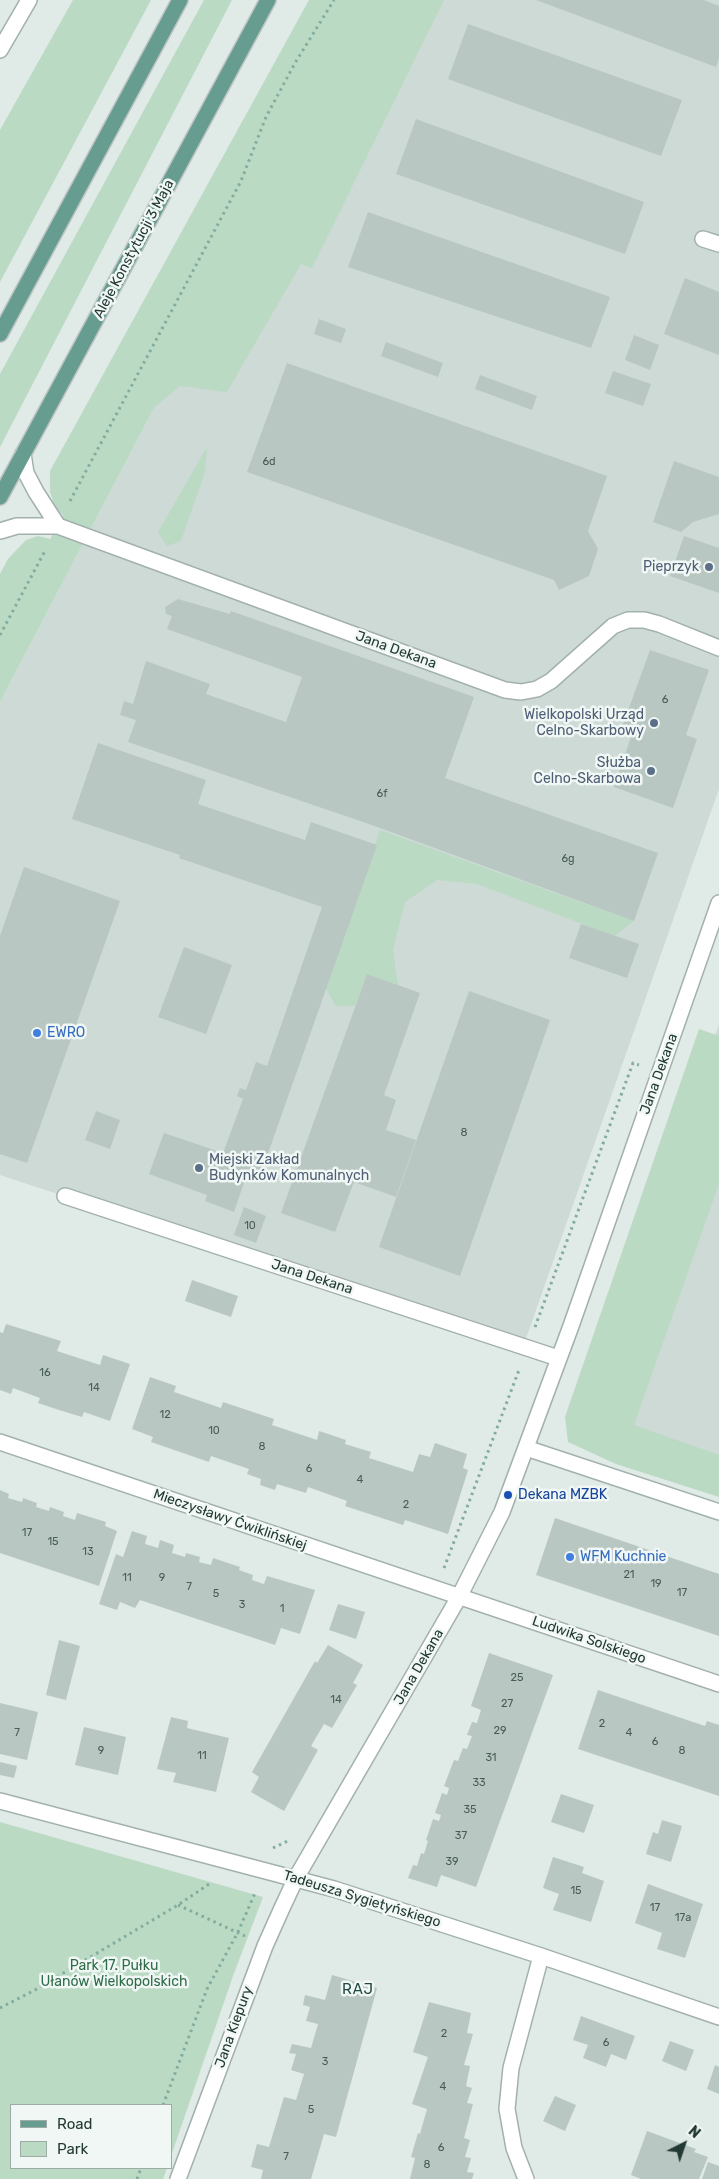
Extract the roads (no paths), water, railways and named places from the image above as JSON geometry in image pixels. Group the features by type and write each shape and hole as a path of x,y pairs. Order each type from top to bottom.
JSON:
{"main road":[{"path":"0,334 180,0"},
{"name":"Aleje Konstytucji 3 Maja","path":"0,497 268,0"}],"street":[{"path":"0,50 29,0"},
{"path":"703,239 719,244"},
{"path":"24,454 26,473 58,526"},
{"name":"Jana Dekana","path":"0,531 17,526 58,526 505,690 521,692 537,689 551,681 613,626 628,620 644,620 659,624 719,648"},
{"name":"Jana Dekana","path":"296,1878 459,1597 502,1512 719,904"},
{"name":"Jana Dekana","path":"65,1196 558,1358"},
{"name":"Mieczysławy Ćwiklińskiej","path":"0,1442 459,1597"},
{"path":"526,1448 719,1512"},
{"name":"Ludwika Solskiego","path":"459,1597 719,1684"},
{"name":"Tadeusza Sygietyńskiego","path":"0,1801 296,1878 541,1956 719,2017"},
{"name":"Jana Kiepury","path":"178,2179 264,1946 296,1878"},
{"path":"526,2179 514,2148 507,2108 511,2068 541,1956"}],"place":[{"name":"Pieprzyk","path":"709,567"},
{"name":"Wielkopolski Urząd Celno-Skarbowy","path":"654,723"},
{"name":"Służba Celno-Skarbowa","path":"651,771"},
{"name":"EWRO","path":"37,1033"},
{"name":"Miejski Zakład Budynków Komunalnych","path":"199,1168"},
{"name":"Dekana MZBK","path":"508,1495"},
{"name":"WFM Kuchnie","path":"570,1557"}],"district":[{"name":"RAJ","path":"358,1990"}],"park label":[{"name":"Park 17. Pułku Ułanów Wielkopolskich","path":"114,1974"}]}
